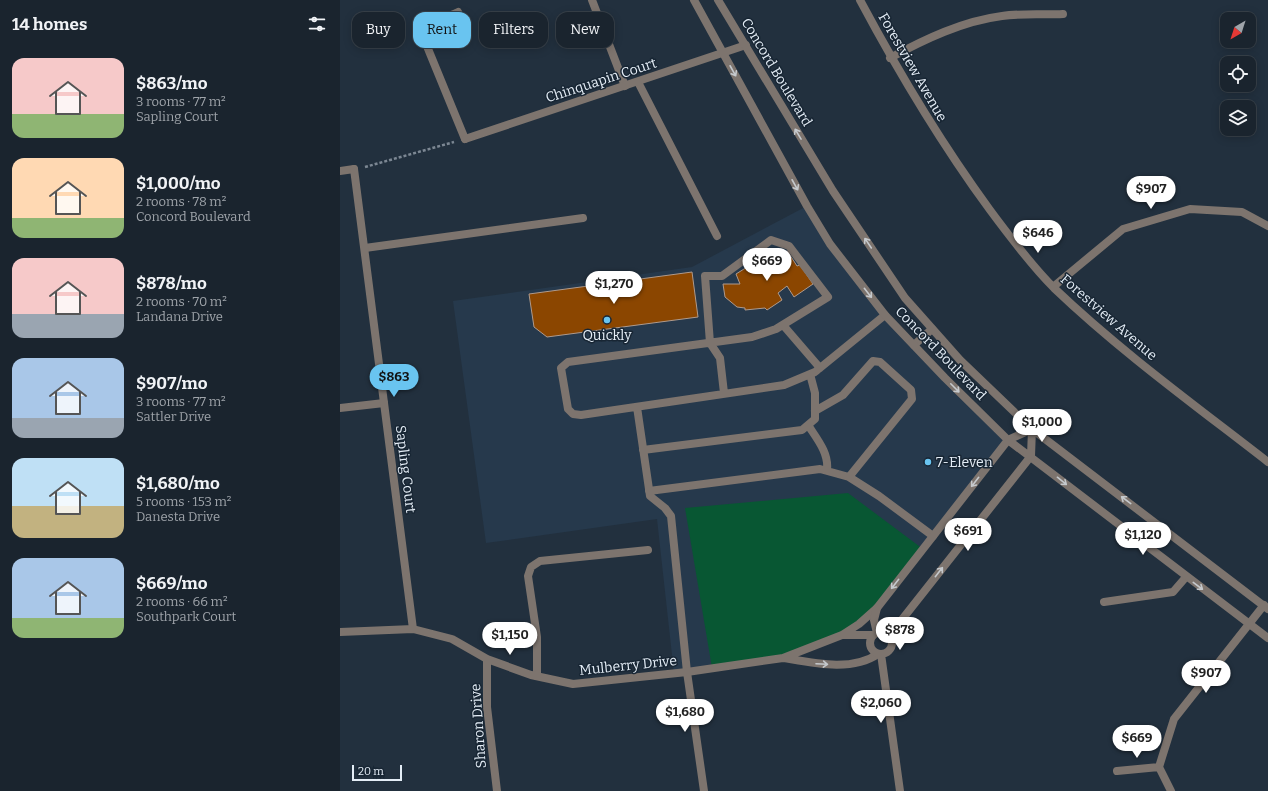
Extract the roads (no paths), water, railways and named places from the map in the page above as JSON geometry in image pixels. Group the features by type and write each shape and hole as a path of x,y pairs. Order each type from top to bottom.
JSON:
{"street":[{"path":"592,0 625,86"},
{"name":"Concord Boulevard","path":"694,0 807,206 830,244 885,314 1008,440 1031,456 1186,577 1268,638"},
{"name":"Concord Boulevard","path":"718,0 832,191 905,298 932,329 960,360 1032,429 1266,607"},
{"name":"Forestview Avenue","path":"860,0 890,58 928,122 972,186 1011,238 1053,287 1127,353 1268,462"},
{"path":"890,58 923,40 976,22 1002,16 1063,14"},
{"name":"Chinquapin Court","path":"428,48 465,139 746,45"},
{"path":"638,82 717,236"},
{"name":"Sapling Court","path":"340,171 354,170 413,629"},
{"path":"1053,287 1122,229 1190,209 1242,212 1268,226"},
{"path":"365,248 583,218"},
{"path":"724,393 720,358 710,343 705,276 722,276 771,240 789,246 828,297 783,325 752,337 710,343 568,362 562,368 568,409 573,414 581,415 784,385 820,368 885,314"},
{"path":"783,325 820,368"},
{"path":"914,345 932,329"},
{"path":"815,411 843,396 873,361 880,362 911,390 912,399 849,477"},
{"path":"643,450 802,430 815,419 815,393 810,374"},
{"path":"340,408 384,403"},
{"path":"637,407 650,496 665,508 671,516 687,672 704,791"},
{"path":"808,425 822,445 828,463 826,470"},
{"path":"880,654 887,652 891,647 889,636 1031,456 1032,429 1008,440"},
{"name":"Mulberry Drive","path":"340,632 413,629 452,639 487,659 537,676 573,684 687,672 784,658 842,635 859,624 877,608 1008,440"},
{"path":"649,490 820,469 849,477 879,496 933,536"},
{"path":"537,676 537,637 528,576 531,567 540,561 648,550"},
{"path":"1104,602 1173,592 1186,577"},
{"path":"1171,791 1159,767 1174,719 1248,624 1266,607"},
{"path":"877,608 874,620 875,634 870,641 871,648 880,654 900,791"},
{"path":"875,634 883,633 889,636"},
{"name":"Mulberry Drive","path":"842,635 875,634"},
{"name":"Mulberry Drive","path":"784,658 814,663 837,664 856,662 880,654"},
{"name":"Sharon Drive","path":"487,659 487,707 497,791"},
{"path":"1117,771 1159,767"}],"place":[{"name":"Quickly","path":"607,320"},
{"name":"7-Eleven","path":"928,462"}]}
